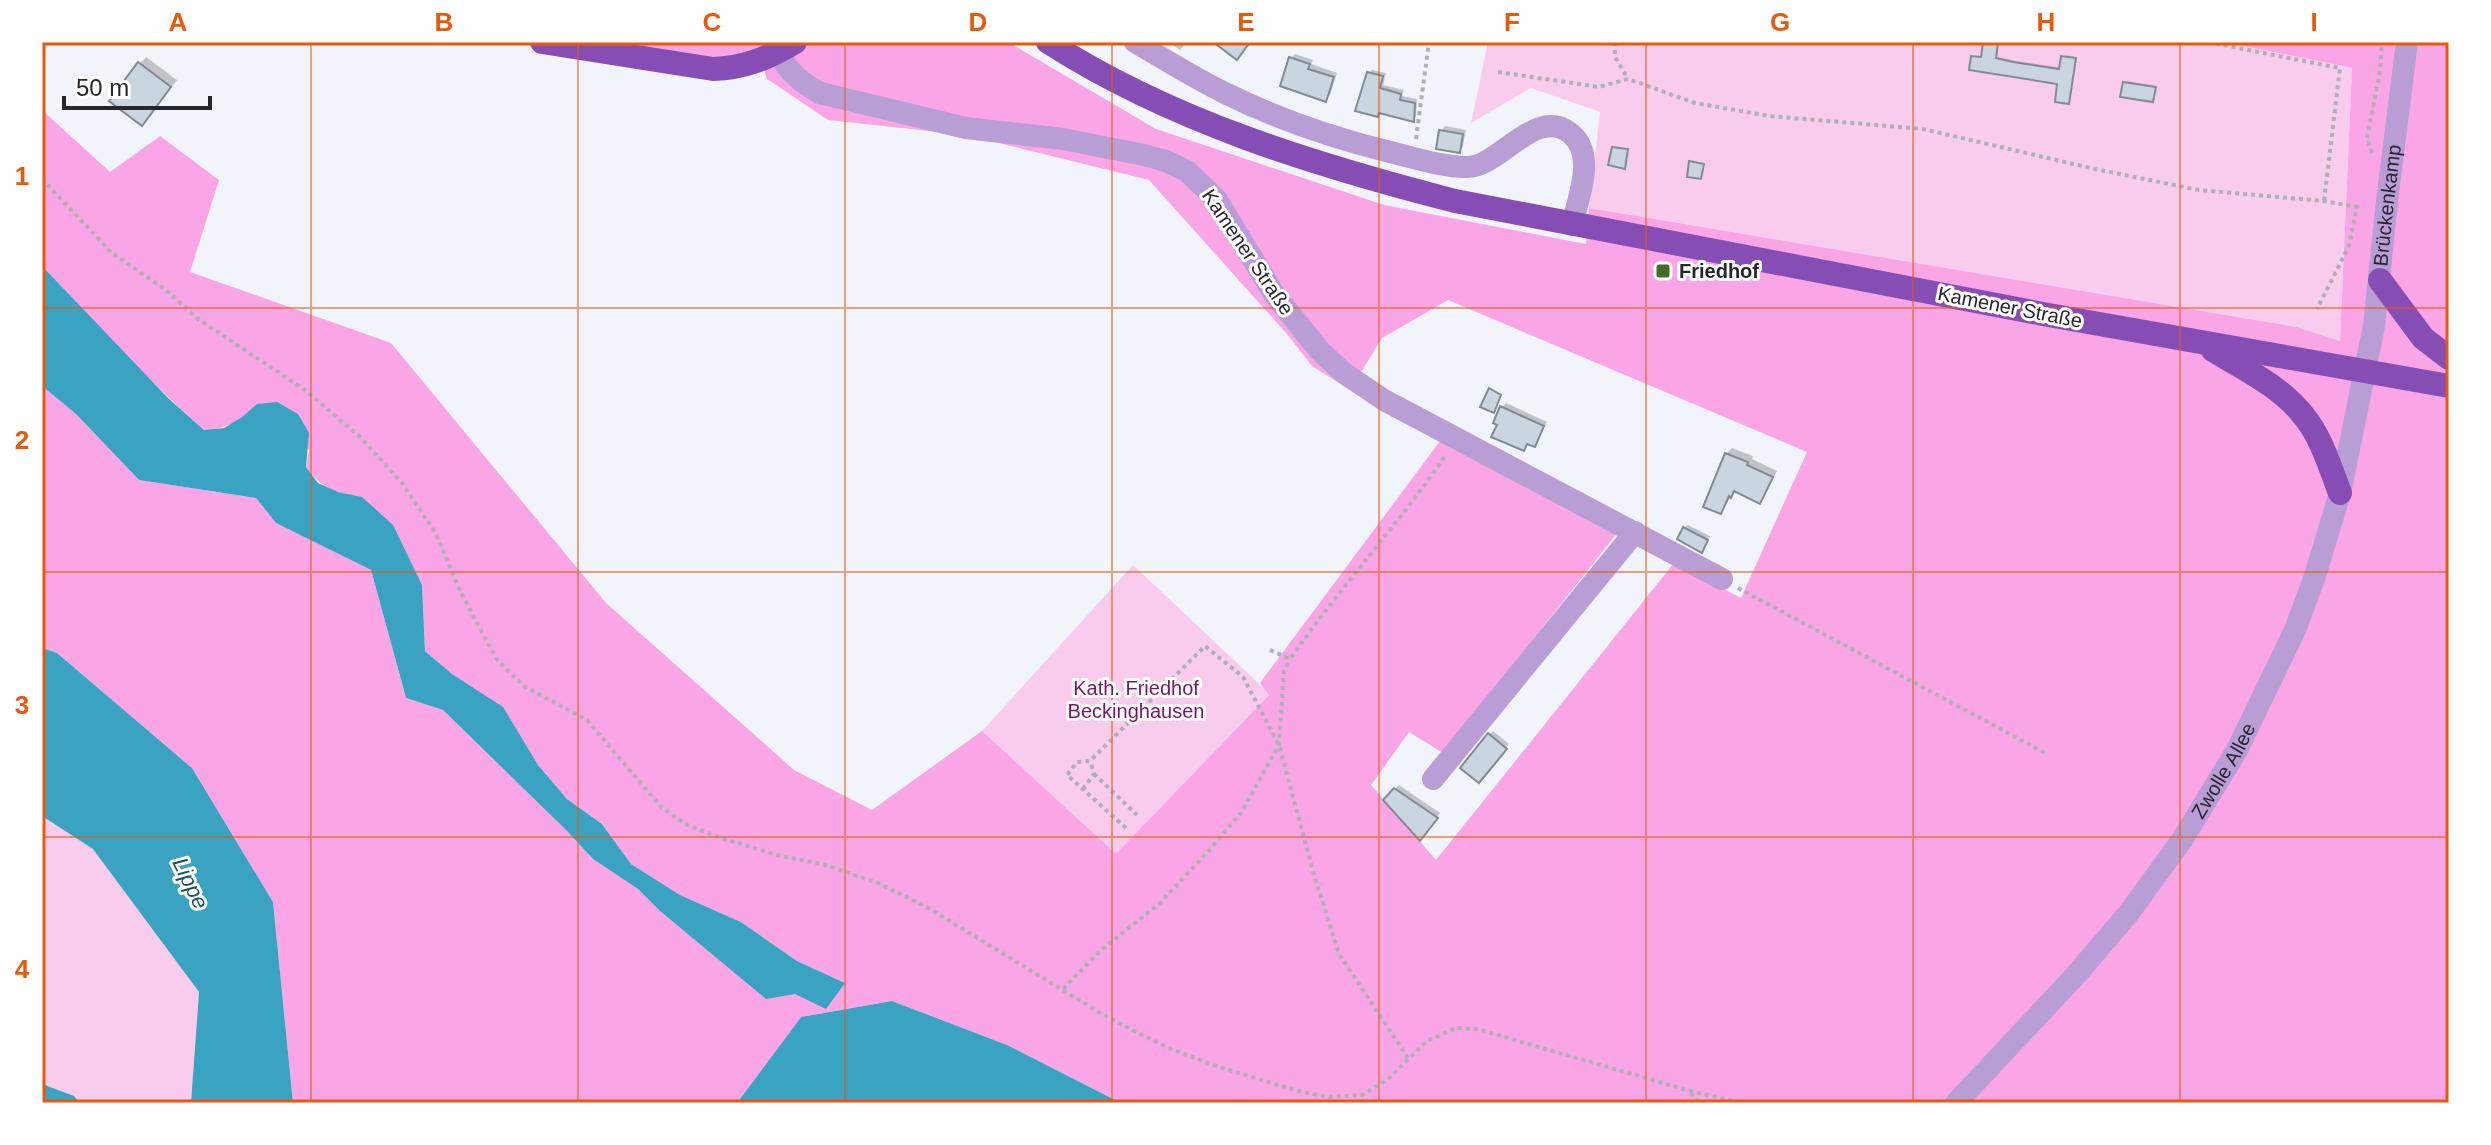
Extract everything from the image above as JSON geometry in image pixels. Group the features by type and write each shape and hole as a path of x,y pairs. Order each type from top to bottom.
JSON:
{"main road":[{"path":"542,42 713,69 736,68 786,47"},
{"name":"Kamener Straße","path":"1048,42 1150,99 1300,157 1455,201 2449,386"},
{"path":"2380,280 2423,338 2449,358"},
{"path":"2201,342 2271,385 2304,415 2324,450 2340,493"}],"street":[{"path":"1135,42 1223,92 1270,113 1357,144 1414,158 1471,167 1485,162 1538,129 1555,126 1570,133 1581,146 1584,163 1572,225"},
{"name":"Brückenkamp","path":"2365,370 2380,280 2407,42"},
{"name":"Kamener Straße","path":"786,47 787,69 801,83 820,93 966,128 1063,139 1144,155 1187,171 1217,200 1274,294 1320,351 1344,373 1384,400 1722,579"},
{"name":"Zwolle Allee","path":"1956,1103 2075,976 2128,914 2182,840 2237,750 2277,670 2315,576 2340,493 2365,370"},
{"path":"1433,779 1635,532"}],"path":[{"path":"1414,158 1429,42"},
{"path":"1615,42 1615,57 1628,79"},
{"path":"2208,42 2340,68 2324,201"},
{"path":"1498,72 1599,87 1628,79 1695,103 1769,116 1923,129 2199,190 2324,201 2357,207 2349,246 2317,309"},
{"path":"42,179 111,252 166,290 198,319 305,390 359,436 402,483 435,532 461,593 497,660 524,686 587,720 662,808 687,825 724,839 777,855 826,865 878,883 925,906 1102,1014 1171,1049 1302,1092 1329,1097 1362,1095 1388,1079 1427,1041 1456,1028 1477,1029 1690,1091 1743,1103"},
{"path":"1063,989 1100,951 1159,904 1241,813 1279,745 1284,671 1290,659 1458,438"},
{"path":"1722,579 2047,754"},
{"path":"1126,828 1067,775 1077,762 1090,761 1205,646 1243,677 1279,745 1339,954 1408,1058"},
{"path":"1270,650 1290,659"},
{"path":"1090,761 1094,774 1137,815"},
{"path":"1083,789 1094,774"},
{"path":"1690,1091 1699,1103"}],"green space":[{"path":"1488,42 2224,42 2352,68 2340,341 2297,327 1589,208 1600,112 1531,88 1471,123"},
{"name":"Kath. Friedhof Beckinghausen","path":"1133,565 1270,694 1116,855 982,731"},
{"path":"42,816 93,848 199,992 191,1103 42,1103"}],"shaded area":[{"path":"559,42 1008,42 1156,129 1384,205 1586,244 1589,208 2297,327 2340,341 2352,68 2224,42 2449,42 2449,1103 1121,1103 1007,1045 892,1001 801,1017 737,1103 293,1103 273,902 192,768 57,653 42,648 42,386 76,414 139,480 256,498 276,523 371,570 406,698 443,710 593,859 638,889 660,911 766,998 845,983 797,961 741,922 680,895 631,864 602,824 567,799 452,674 425,651 422,585 362,498 324,486 318,481 306,467 309,450 257,404 233,423 204,430 141,370 42,266 42,110 110,172 160,136 219,180 190,272 391,343 606,603 794,770 872,810 982,731 1116,854 1269,695 1260,683 1443,437 1618,532 1443,753 1409,732 1371,785 1436,860 1674,563 1741,598 1807,452 1448,300 1382,338 1350,390 1312,366 1149,180 966,135 828,120 767,79 761,60 736,68"}],"water":[{"path":"42,266 168,398 204,430 224,428 257,404 277,402 298,414 309,433 306,467 318,483 338,492 362,497 393,525 422,585 425,651 452,674 503,707 538,765 567,799 602,824 631,864 680,895 741,922 797,961 845,983 826,1009 795,994 766,999 638,889 593,859 443,710 406,698 371,570 276,523 256,498 139,480 76,414 42,386"},
{"name":"Lippe","path":"42,648 57,653 192,768 273,902 293,1103 191,1103 199,992 93,849 42,816"},
{"path":"892,1001 1007,1045 1121,1103 737,1103 801,1017"},
{"path":"42,1084 74,1096 80,1103 42,1103"}],"building":[{"path":"1213,42 1250,42 1237,60"},
{"path":"1983,42 1998,43 1996,58 2013,62 2059,69 2061,56 2076,58 2069,104 2055,102 2057,84 1969,70 1971,56 1981,57"},
{"path":"1289,57 1310,64 1308,69 1334,77 1326,102 1280,86"},
{"path":"138,62 171,87 142,126 109,101"},
{"path":"1367,72 1383,76 1380,88 1401,94 1400,100 1415,103 1414,122 1379,113 1378,117 1355,111"},
{"path":"2123,82 2156,87 2153,102 2120,97"},
{"path":"1439,130 1463,134 1460,153 1436,149"},
{"path":"1612,147 1628,149 1625,169 1608,165"},
{"path":"1689,161 1704,164 1701,179 1687,177"},
{"path":"1489,388 1501,395 1494,413 1480,407"},
{"path":"1500,406 1544,426 1535,447 1527,444 1524,451 1491,437 1497,425 1493,423"},
{"path":"1725,453 1773,477 1760,504 1734,491 1721,514 1703,507"},
{"path":"1683,527 1708,540 1702,553 1677,539"},
{"path":"1488,733 1507,749 1479,783 1460,768"},
{"path":"1394,788 1438,818 1420,841 1383,800"}],"place":[{"name":"Friedhof","path":"1663,271"}]}
